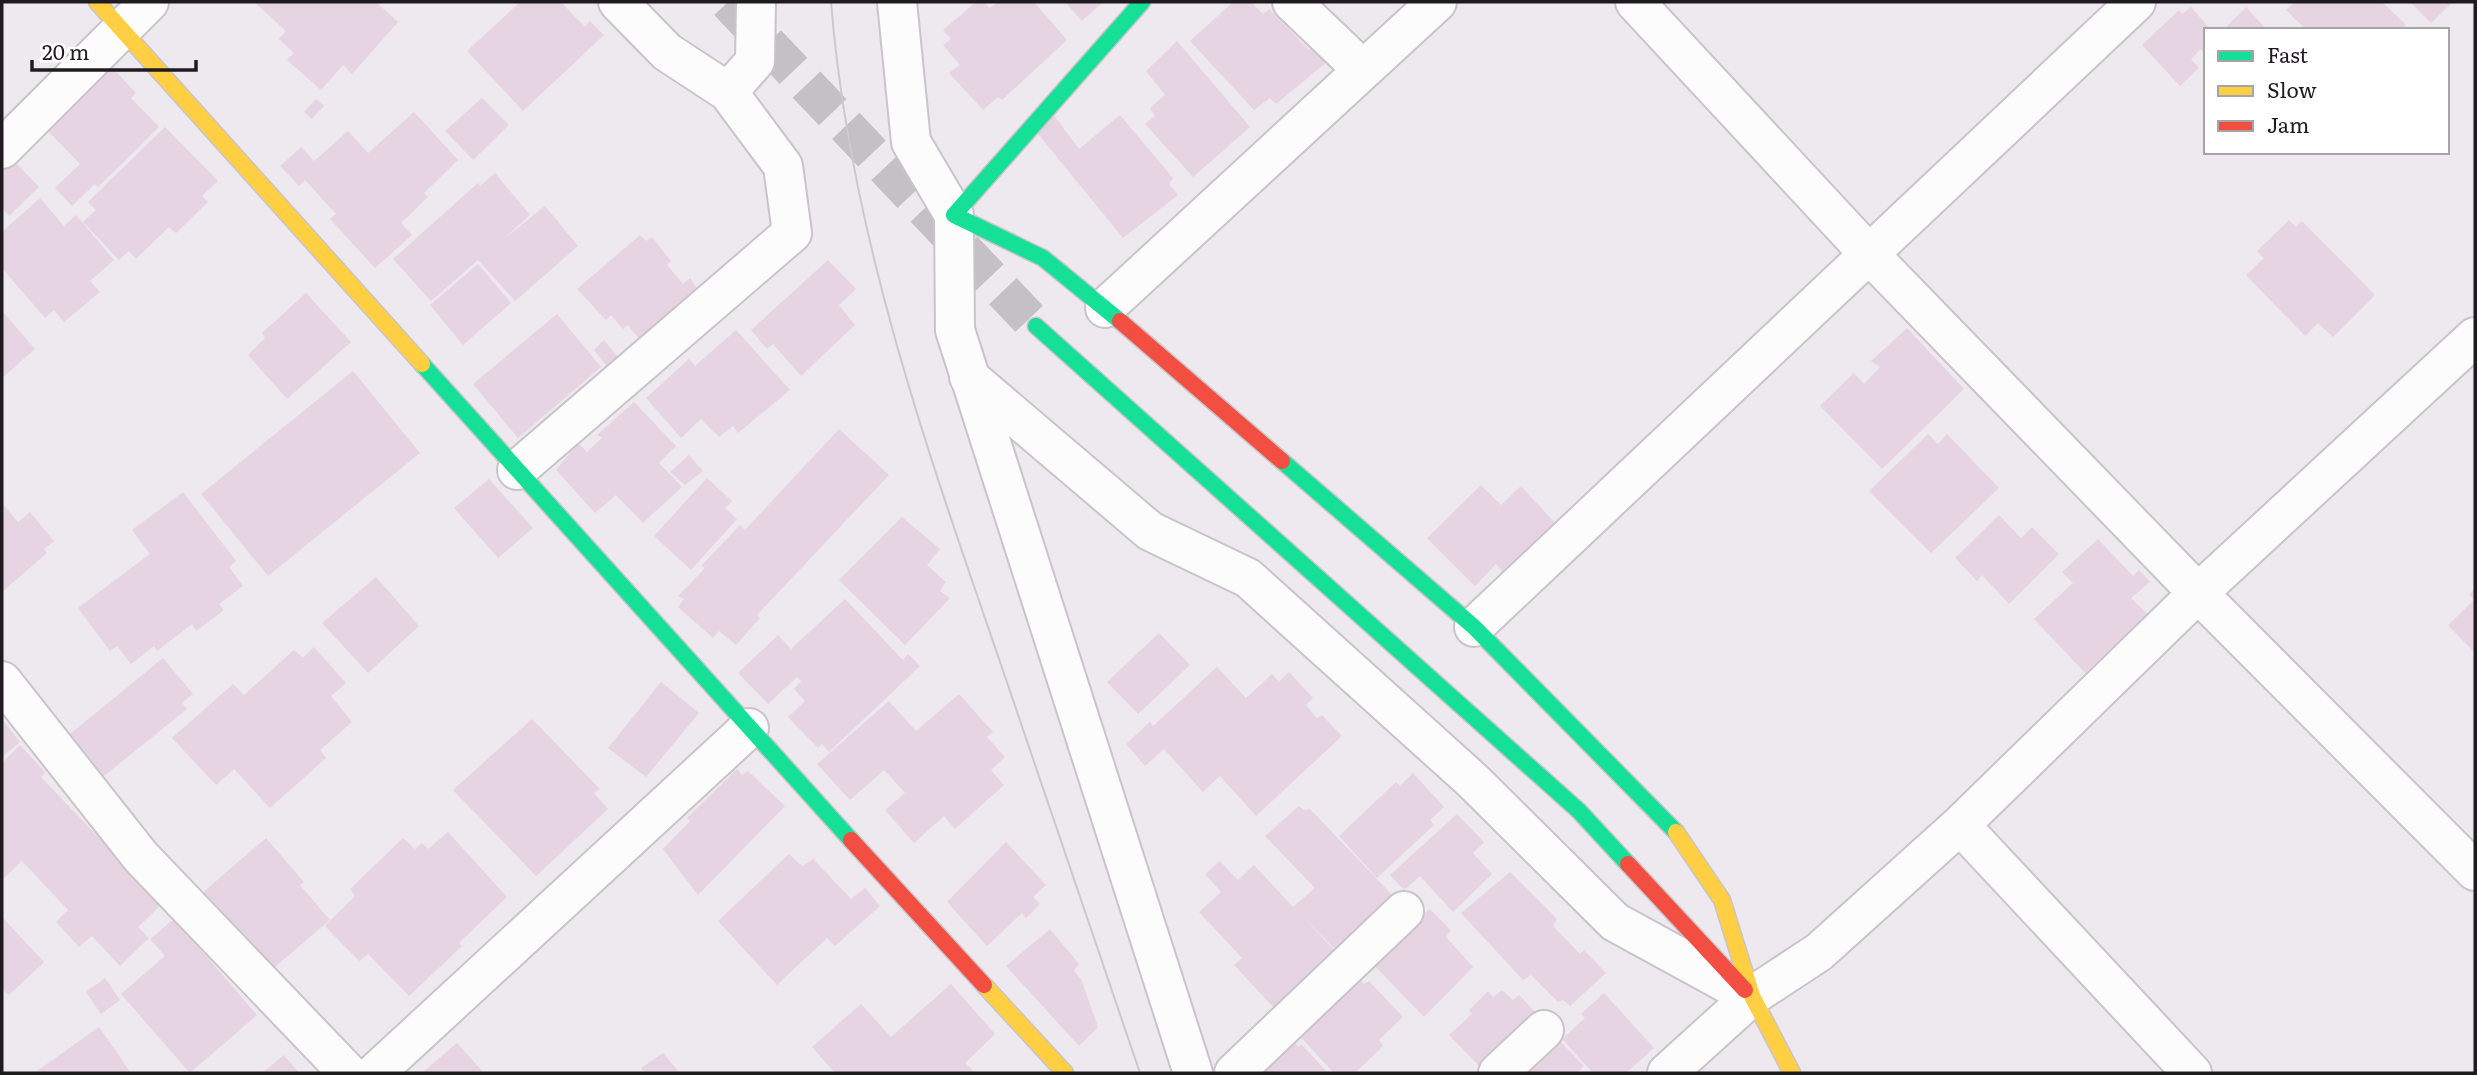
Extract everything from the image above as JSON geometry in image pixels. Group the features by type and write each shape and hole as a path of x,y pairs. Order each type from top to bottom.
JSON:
{"street":[{"path":"2,149 109,16 149,2"},
{"path":"517,470 792,233 783,166 728,92 667,52 618,2"},
{"path":"728,92 755,61 755,2"},
{"path":"897,2 911,142 954,215 955,330 1193,1073"},
{"path":"954,215 1142,2"},
{"path":"1292,2 1363,70"},
{"path":"1105,308 1437,2"},
{"path":"1635,2 1869,254 2198,593 2475,872"},
{"path":"1474,627 2136,2"},
{"path":"109,16 749,728 1065,1073"},
{"path":"954,215 1043,258 1105,308 1474,627 1675,832 1722,900 1752,996 1792,1073"},
{"path":"1037,326 1578,811 1752,996"},
{"path":"1667,1073 1752,996 1819,952 1960,825 2198,593 2475,337"},
{"path":"969,377 1150,531 1248,578 1473,781 1615,922 1752,996"},
{"path":"2,681 141,858 348,1073"},
{"path":"375,1073 749,728"},
{"path":"1960,825 2192,1073"},
{"path":"1234,1073 1404,911"},
{"path":"1499,1073 1544,1030"}],"building":[{"path":"254,2 376,2 398,22 352,74 343,65 321,90 287,60 294,53 279,39 286,31"},
{"path":"520,2 561,2 585,27 590,21 604,35 523,111 467,51"},
{"path":"976,2 984,2 990,8 998,2 1034,2 1067,40 1002,100 998,97 983,110 949,73 960,65 943,45 951,39 943,30"},
{"path":"1065,2 1103,2 1082,21"},
{"path":"1233,2 1251,2 1263,14 1269,9 1309,50 1314,46 1327,62 1276,104 1270,98 1254,110 1190,41"},
{"path":"2295,2 2382,2 2406,25 2403,28 2304,28 2286,10"},
{"path":"2410,2 2453,2 2431,23"},
{"path":"2191,7 2209,28 2204,28 2204,52 2201,49 2191,59 2199,68 2180,86 2142,45 2179,10 2182,14"},
{"path":"2246,7 2265,28 2225,28"},
{"path":"1177,41 1250,127 1193,177 1145,124 1155,116 1150,108 1165,95 1146,71"},
{"path":"106,61 136,93 131,98 159,127 98,187 95,184 72,206 55,188 80,164 42,125"},
{"path":"482,98 509,125 473,160 445,131"},
{"path":"316,99 324,106 312,119 304,112"},
{"path":"414,112 458,160 424,193 428,197 401,223 412,235 375,268 330,219 336,214 305,180 299,186 280,166 301,147 314,161 348,131 368,153"},
{"path":"1053,114 1079,149 1120,115 1173,178 1169,184 1178,195 1123,238 1034,129"},
{"path":"165,127 218,181 202,196 208,202 176,233 169,227 136,259 129,251 119,260 83,222 96,210 88,202"},
{"path":"12,159 39,187 9,216 2,208 2,168"},
{"path":"495,173 530,215 501,241 545,206 578,246 515,301 478,260 431,301 393,259 478,183 480,186"},
{"path":"40,198 64,226 76,215 114,260 90,281 100,292 64,322 54,310 45,318 2,268 2,232"},
{"path":"2289,220 2296,227 2302,221 2375,295 2333,337 2318,323 2305,336 2246,275 2264,258 2257,251"},
{"path":"640,235 646,241 652,237 671,261 667,265 683,284 690,278 697,288 692,293 693,296 640,340 628,325 623,329 611,315 606,320 577,289"},
{"path":"828,260 856,289 839,305 855,325 801,376 773,344 767,349 751,330"},
{"path":"478,264 511,303 463,345 430,305"},
{"path":"306,293 351,342 287,399 248,355 265,338 262,333"},
{"path":"2,311 35,349 2,378"},
{"path":"557,314 601,367 518,438 473,384"},
{"path":"1907,328 1964,389 1882,469 1820,406 1854,373 1864,384 1880,367 1871,361"},
{"path":"736,330 790,390 738,433 733,426 719,437 701,419 681,438 646,398 689,359 695,366"},
{"path":"604,340 620,360 609,369 594,350"},
{"path":"353,371 420,453 268,576 201,494"},
{"path":"634,402 676,446 659,463 682,487 643,523 616,495 595,513 556,470 578,443 587,452 602,438 597,435"},
{"path":"839,429 889,475 757,615 760,618 736,645 719,631 713,638 678,607 684,599 678,596 705,568 701,566 740,525 745,530"},
{"path":"1928,434 1938,444 1947,434 1999,488 1931,553 1869,491"},
{"path":"689,455 703,471 685,485 670,472"},
{"path":"707,478 732,501 725,508 737,519 691,570 654,536"},
{"path":"489,479 533,528 498,558 454,508"},
{"path":"1481,485 1501,505 1521,486 1555,523 1504,573 1496,564 1475,586 1427,538"},
{"path":"183,492 236,561 229,567 243,586 219,604 224,610 196,631 192,624 157,651 154,646 131,664 117,646 110,651 78,608 150,554 132,530"},
{"path":"2,503 18,522 30,512 54,541 44,549 47,553 2,592"},
{"path":"1999,515 2021,538 2032,527 2059,554 2009,604 1982,575 1977,581 1955,558"},
{"path":"902,517 940,549 927,565 946,582 940,591 950,598 905,645 839,580"},
{"path":"2098,539 2133,576 2139,570 2150,582 2131,598 2147,614 2085,673 2034,619 2073,583 2062,572"},
{"path":"376,577 419,626 368,673 322,623"},
{"path":"2475,588 2475,653 2448,625 2474,600 2469,594"},
{"path":"845,599 903,660 908,654 920,666 829,752 822,744 818,748 788,717 805,701 794,689 801,681 797,677 768,704 738,673 778,635 791,649"},
{"path":"1159,633 1190,665 1138,714 1107,682"},
{"path":"314,647 346,683 331,696 352,722 320,750 326,758 270,808 234,769 216,785 172,738 233,684 244,695 294,650 303,658"},
{"path":"163,658 193,694 182,703 187,709 104,776 70,734"},
{"path":"1217,667 1246,698 1272,674 1279,682 1289,672 1313,698 1306,705 1317,718 1322,715 1342,736 1256,816 1220,776 1203,792 1164,749 1145,766 1126,744 1150,722 1153,726"},
{"path":"661,682 699,713 646,777 608,748"},
{"path":"959,694 993,732 987,737 1005,757 991,770 1004,785 955,829 944,816 914,843 885,810 905,793 884,770 850,800 817,764 889,701 916,731"},
{"path":"2,719 20,742 2,757"},
{"path":"532,719 600,789 594,793 608,809 536,876 453,790"},
{"path":"20,745 45,772 41,777 162,904 138,927 149,938 120,966 92,936 79,947 56,922 68,910 22,861 2,880 2,763"},
{"path":"737,769 742,775 748,771 785,806 698,895 663,849 690,821 687,818"},
{"path":"1413,773 1444,807 1430,820 1434,825 1377,878 1339,836 1396,782 1400,786"},
{"path":"1299,806 1304,810 1310,809 1398,901 1339,953 1305,919 1335,951 1274,1008 1234,965 1242,958 1199,912 1221,892 1205,874 1220,861 1238,880 1254,865 1293,907 1315,888 1265,836"},
{"path":"1457,814 1484,842 1473,853 1492,874 1453,912 1420,876 1404,890 1390,875"},
{"path":"448,832 507,897 459,943 462,946 409,996 368,954 359,961 325,926 355,896 350,889 403,838 415,849 422,843 428,849"},
{"path":"266,838 304,882 300,885 330,920 269,972 201,894"},
{"path":"1006,842 1046,885 1033,897 1040,904 1026,918 1022,913 987,946 947,902"},
{"path":"789,854 802,866 813,859 851,899 865,888 880,906 835,946 827,938 777,985 718,921"},
{"path":"1510,872 1557,919 1553,926 1580,954 1584,950 1606,973 1570,1006 1563,1000 1558,1002 1531,975 1523,980 1461,913"},
{"path":"1430,909 1451,930 1446,937 1473,967 1424,1017 1369,960 1421,912 1425,913"},
{"path":"2,917 44,962 9,995 2,990"},
{"path":"174,919 257,1015 190,1073 121,994 165,956 150,939"},
{"path":"1050,929 1079,964 1074,971 1081,979 1098,1027 1079,1046 1006,966"},
{"path":"105,978 120,1000 101,1014 86,992"},
{"path":"1360,980 1364,984 1369,981 1403,1017 1379,1040 1383,1046 1355,1073 1334,1073 1294,1030"},
{"path":"951,984 995,1034 965,1063 975,1073 835,1073 812,1047 861,1004 891,1037"},
{"path":"1502,990 1513,1000 1519,995 1540,1017 1483,1070 1449,1035 1472,1014 1469,1010 1488,991 1493,997"},
{"path":"1604,993 1654,1048 1626,1073 1593,1073 1562,1039 1585,1018 1581,1014"},
{"path":"99,1027 131,1073 34,1073"},
{"path":"1288,1037 1299,1047 1301,1044 1328,1073 1259,1073"},
{"path":"1559,1040 1584,1066 1579,1071 1581,1073 1523,1073"},
{"path":"457,1043 484,1073 422,1073"},
{"path":"663,1053 680,1073 645,1073 641,1068"},
{"path":"284,1055 299,1073 262,1073"}],"tunnel":[{"path":"728,2 1036,326"}],"tram line":[{"path":"831,2 840,86 854,169 893,333 943,494 1140,1073"}],"traffic: fast":[{"path":"1120,321 1043,258 954,215 1142,2"},
{"path":"1036,326 1579,811 1628,864"},
{"path":"422,364 851,840"},
{"path":"1282,461 1474,627 1676,832"}],"traffic: slow":[{"path":"97,2 422,364"},
{"path":"1676,832 1722,900 1752,996 1792,1073"},
{"path":"984,985 1065,1073"}],"traffic: jam":[{"path":"1120,321 1282,461"},
{"path":"851,840 984,985"},
{"path":"1628,864 1745,990"}]}
